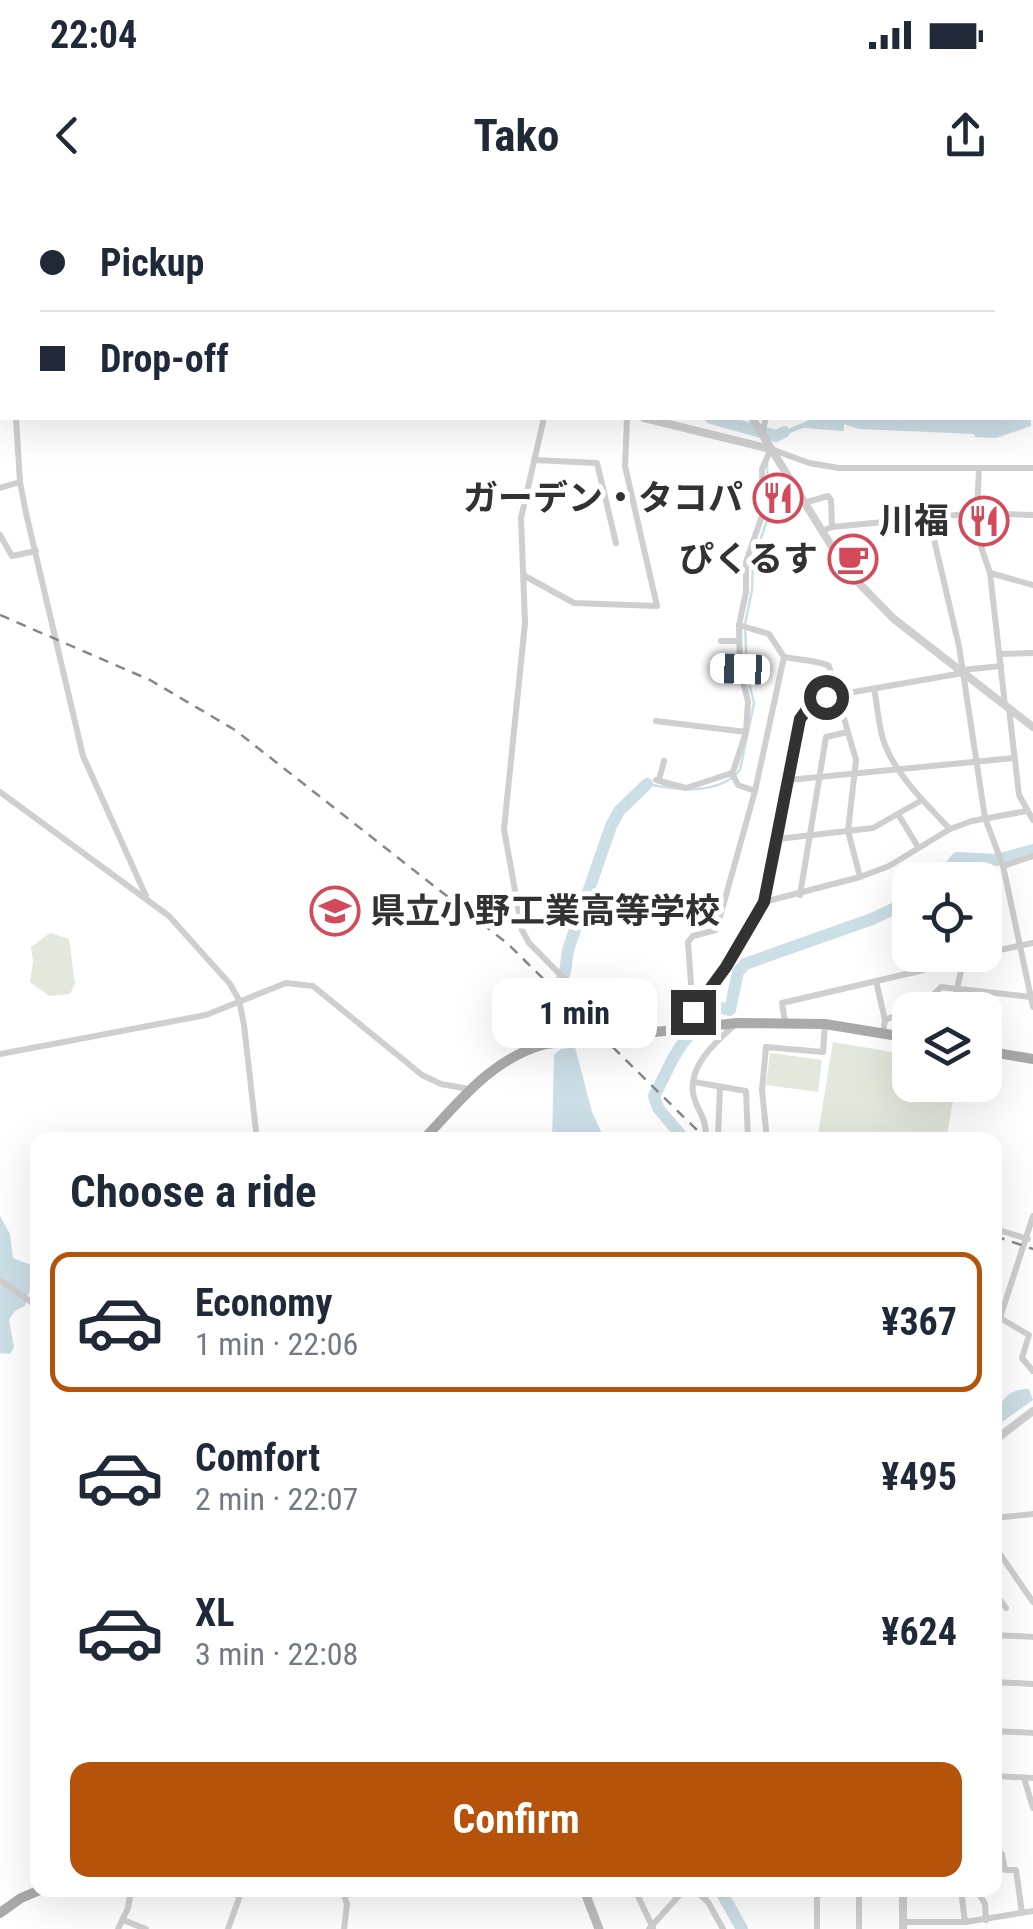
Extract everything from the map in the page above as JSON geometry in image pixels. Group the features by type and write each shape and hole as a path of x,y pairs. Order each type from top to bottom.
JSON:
{"main road":[{"path":"431,1132 496,1066 522,1050 546,1044 737,1023 825,1024 892,1035"},
{"path":"1002,1054 1033,1059"},
{"path":"0,1913 30,1894"},
{"path":"587,1897 599,1929"}],"street":[{"path":"16,420 20,482 83,756 146,896"},
{"path":"544,420 521,518 525,623 504,829 522,930 529,944 620,1035"},
{"path":"525,576 574,602 658,606 625,466 627,420"},
{"path":"652,420 828,467 1033,468"},
{"path":"753,420 847,572 870,597 1033,727"},
{"path":"762,432 765,420"},
{"path":"755,791 738,785 733,775 746,732 748,702 738,641 743,625 746,562 763,513 762,469 772,449"},
{"path":"534,460 597,463 616,543"},
{"path":"979,468 974,513 990,574 1019,795 1033,820"},
{"path":"0,488 20,482"},
{"path":"803,503 828,496 832,528"},
{"path":"821,532 974,513 1033,514"},
{"path":"929,518 963,671 985,818 1001,862"},
{"path":"0,535 12,556 36,551"},
{"path":"990,574 1033,585"},
{"path":"693,1012 688,942 693,936 716,930 755,791 784,657 774,638 743,625"},
{"path":"720,642 738,641"},
{"path":"1000,654 1033,652"},
{"path":"784,657 825,663 837,694 857,774 848,831 860,877"},
{"path":"688,1027 693,1012 726,967 764,902 803,714 815,701 837,694 1001,666"},
{"path":"713,668 740,669"},
{"path":"874,689 884,744 922,800 950,829"},
{"path":"656,720 746,732"},
{"path":"800,895 826,736 848,732"},
{"path":"788,780 1014,758"},
{"path":"664,761 658,780 686,788 733,775"},
{"path":"0,792 146,896 218,968 239,1000 256,1132"},
{"path":"778,839 873,828 922,800"},
{"path":"764,902 800,895 889,866 950,829 1027,811"},
{"path":"898,814 918,848"},
{"path":"1033,856 1002,866 1033,1006"},
{"path":"1002,949 1033,943"},
{"path":"785,1022 782,1002 910,972"},
{"path":"956,990 960,972"},
{"path":"876,981 886,1020 883,1033"},
{"path":"0,1054 206,1015 286,983 313,986 422,1076 470,1090"},
{"path":"886,1020 925,1004 941,987 1031,997"},
{"path":"520,1036 496,1026 508,992 520,988 527,992 520,1036 522,1050"},
{"path":"706,1132 693,1091 694,1082 705,1054 737,1023"},
{"path":"766,1132 762,1090 766,1047 824,1052 825,1024"},
{"path":"694,1082 746,1091 748,1132"},
{"path":"718,1132 720,1088"},
{"path":"1002,1312 1032,1222"},
{"path":"1002,1231 1028,1238"},
{"path":"0,1280 30,1302"},
{"path":"1002,1319 1029,1334 1022,1358 1033,1372"},
{"path":"1002,1435 1033,1411"},
{"path":"1002,1517 1033,1514"},
{"path":"1002,1556 1033,1602"},
{"path":"1002,1603 1006,1608"},
{"path":"1002,1635 1033,1636"},
{"path":"1002,1682 1033,1684"},
{"path":"1002,1731 1033,1733"},
{"path":"1002,1776 1029,1778 1033,1808"},
{"path":"1002,1854 1005,1870 1016,1870 1022,1913"},
{"path":"118,1929 128,1897"},
{"path":"228,1929 239,1897"},
{"path":"344,1897 344,1929"},
{"path":"638,1897 651,1928 678,1897"},
{"path":"703,1897 723,1929"},
{"path":"817,1897 817,1929"},
{"path":"859,1897 859,1929"},
{"path":"903,1897 903,1926 986,1920 1033,1911"},
{"path":"962,1897 964,1922"},
{"path":"981,1897 986,1920"},
{"path":"123,1920 140,1928"}],"shaded area":[{"path":"809,420 1031,420 1031,426 996,438 859,429 844,424 844,431 803,428 775,439 772,436"},
{"path":"50,933 69,939 75,984 70,994 49,996 30,982 31,947"},
{"path":"833,1042 892,1052 892,1102 953,1102 947,1132 818,1132"},
{"path":"575,1047 601,1132 552,1132 554,1055 561,1049"},
{"path":"770,1053 822,1060 818,1092 766,1085"},
{"path":"0,1216 10,1234 13,1258 30,1264 30,1290 25,1306 9,1320 14,1347 10,1354 0,1353"},
{"path":"1021,1389 1029,1389 1033,1400 1002,1422 1003,1400"}],"waterway":[{"path":"718,420 776,436 784,432"},
{"path":"647,784 696,789 720,784 740,770 754,703 747,675 745,624 753,563 768,517 767,463"},
{"path":"553,998 565,972 568,950 611,826 619,811 647,784"},
{"path":"954,862 957,858 997,860 1033,850"},
{"path":"698,1022 713,1006 730,1010 738,972 745,964 892,910"},
{"path":"678,1132 658,1108 654,1096 688,1037"},
{"path":"724,1897 742,1929"}],"railway":[{"path":"0,615 150,680 235,730 508,944 699,1132"},
{"path":"1002,1238 1033,1249"}],"place":[{"name":"ガーデン・タコパ","path":"778,498"},
{"name":"川福","path":"984,521"},
{"name":"ぴくるす","path":"853,559"},
{"name":"県立小野工業高等学校","path":"335,911"}],"route":[{"path":"693,1012 726,967 764,902 800,719 810,705 826,697"}]}
